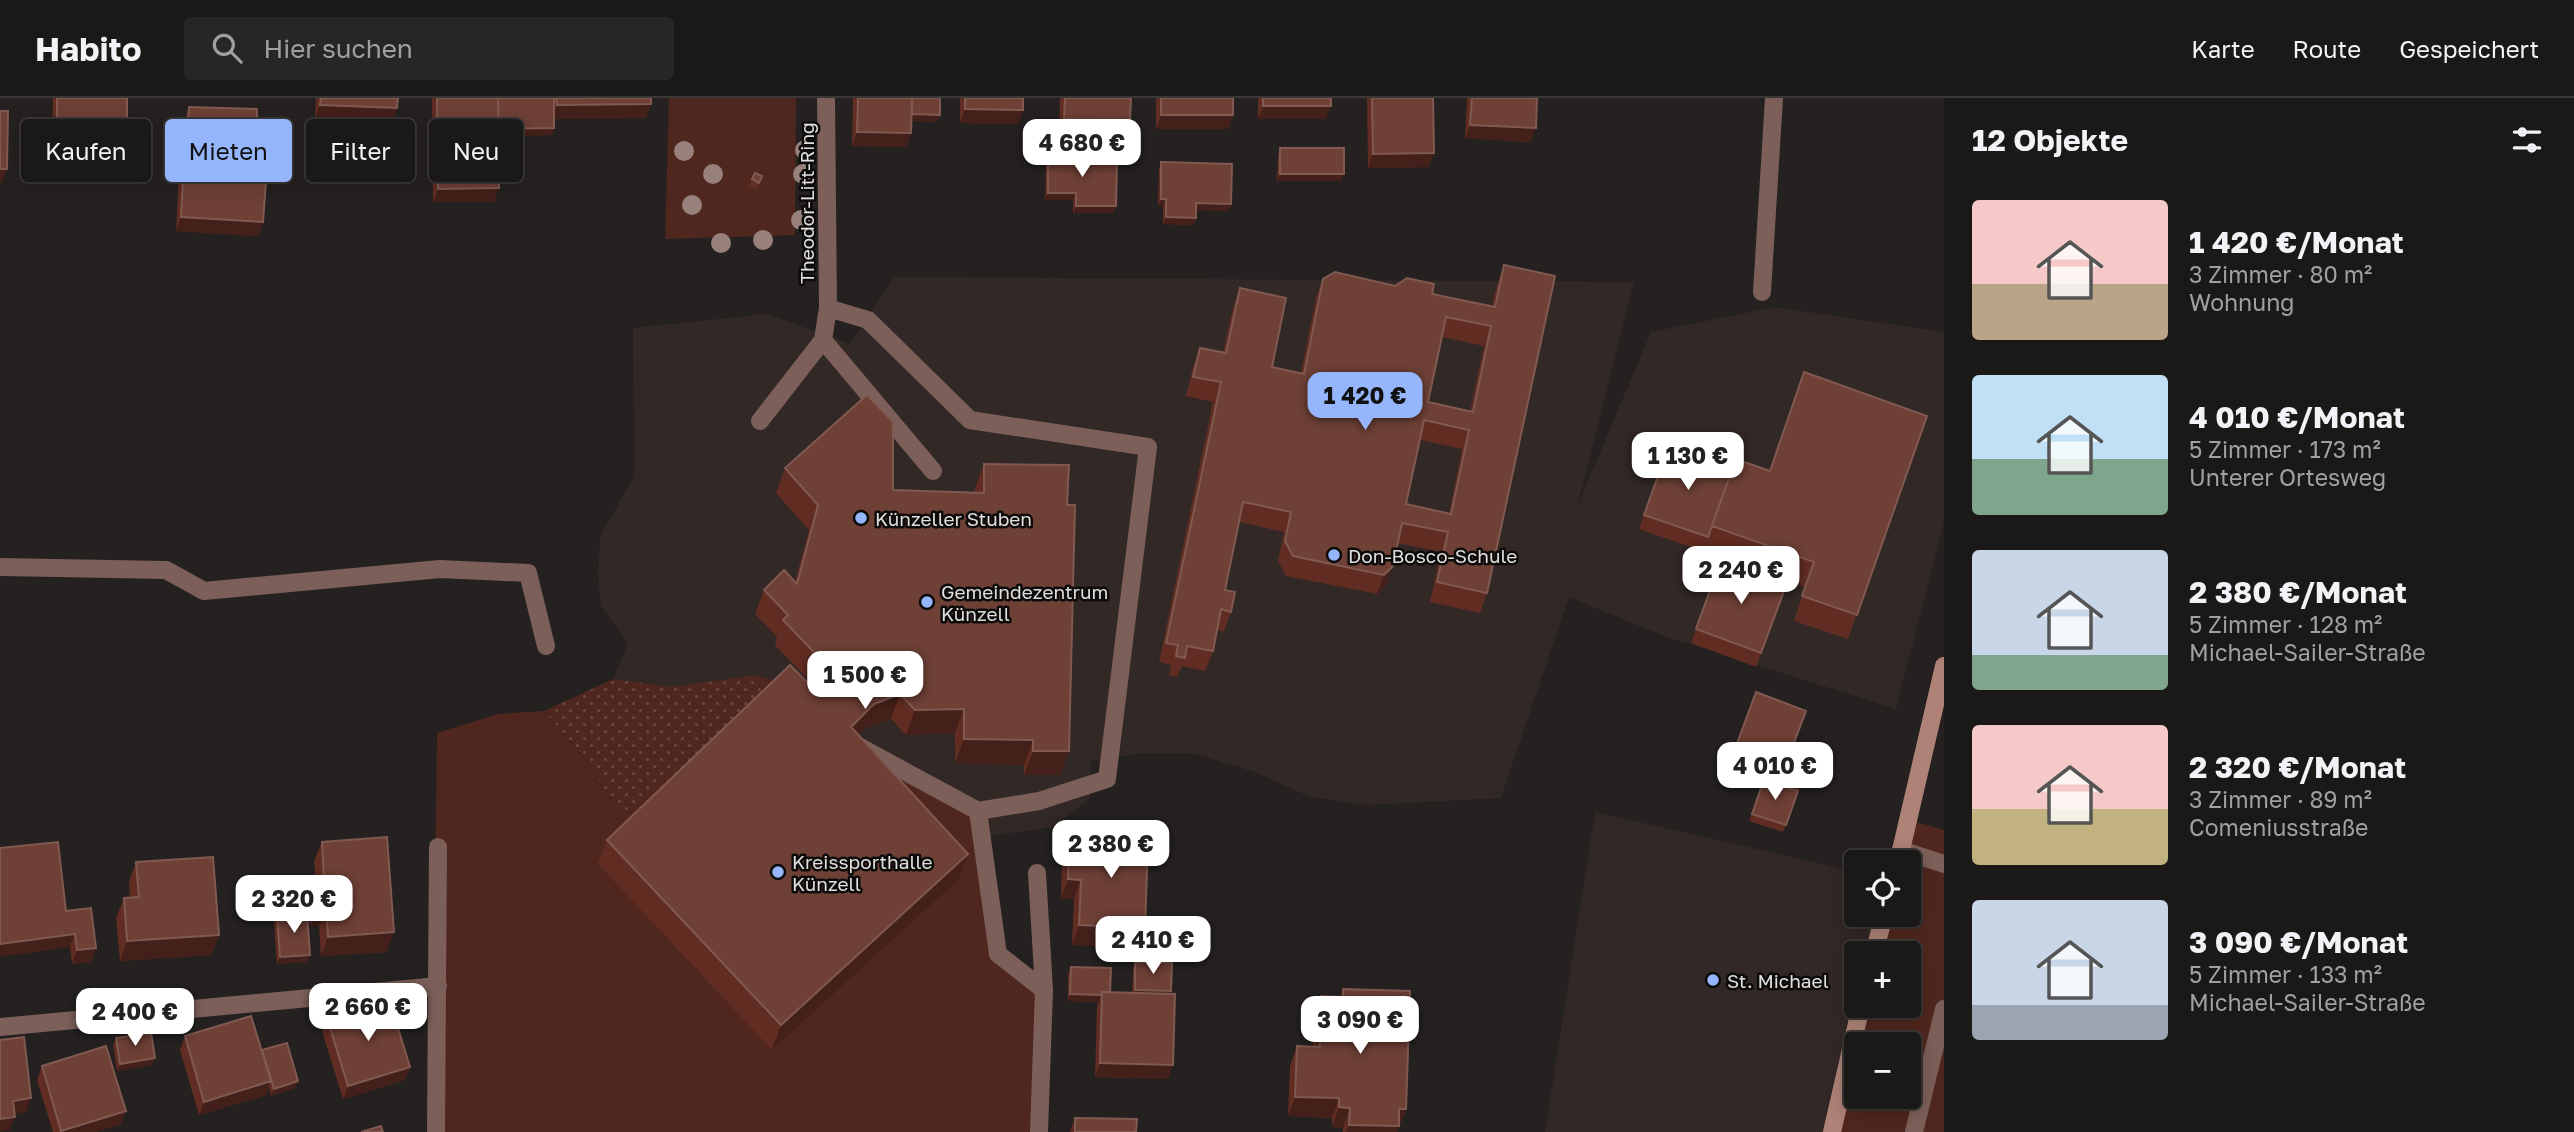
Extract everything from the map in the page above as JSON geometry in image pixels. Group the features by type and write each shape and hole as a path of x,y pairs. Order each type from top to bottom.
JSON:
{"main road":[{"path":"1901,850 1944,666"},
{"path":"1832,1132 1858,1018"}],"street":[{"name":"Theodor-Litt-Ring","path":"823,340 828,308 826,98"},
{"path":"1762,292 1774,98"},
{"path":"828,308 868,320 970,420 1148,447 1107,779 1039,801 978,811 852,742"},
{"path":"760,421 823,340 933,471"},
{"path":"0,566 166,570 204,591 440,569 528,573 546,646"},
{"path":"978,811 998,954 1044,990"},
{"path":"436,1132 438,847"},
{"path":"1921,860 1944,864"},
{"path":"1037,873 1044,990 1040,1132"},
{"path":"0,1027 438,986"},
{"path":"1914,1132 1944,1009"}],"shaded area":[{"path":"669,98 796,98 795,235 665,239"},
{"path":"894,277 1634,282 1577,507 1651,332 1775,307 1944,332 1944,521 1896,709 1664,636 1569,597 1501,798 1366,805 1308,796 1255,772 1192,753 1143,753 1091,761 1090,798 1054,827 974,838 756,675 671,687 613,679 628,643 601,606 598,575 600,537 634,476 633,328 767,314 850,344"},
{"path":"756,675 763,695 625,823 589,764 544,711 613,679 671,687"},
{"path":"756,675 799,690 852,742 978,811 998,953 1044,989 1040,1132 432,1132 437,733 498,714 544,711 589,764 625,823 763,695"},
{"name":"St. Michael","path":"1595,812 1844,869 1844,927 1881,927 1877,941 1844,941 1844,1018 1855,1018 1852,1032 1844,1032 1844,1072 1832,1132 1545,1132"},
{"path":"1909,820 1944,830 1944,1132 1832,1132 1844,1080 1844,1109 1921,1109 1921,1032 1855,1032 1858,1018 1921,1018 1921,941 1877,941 1881,927 1921,927 1921,850 1901,850"}],"building":[{"path":"57,98 127,98 127,119 57,119"},
{"path":"321,98 398,98 397,108 320,105"},
{"path":"437,98 498,98 498,119 437,119"},
{"path":"498,98 554,98 554,128 523,129 523,119 499,119"},
{"path":"556,98 651,98 651,104 557,105"},
{"path":"858,98 912,98 911,133 857,132"},
{"path":"912,98 940,98 940,115 912,114"},
{"path":"965,98 1023,98 1023,110 965,109"},
{"path":"1065,98 1131,98 1130,121 1064,119"},
{"path":"1161,98 1233,98 1233,115 1161,115"},
{"path":"1263,98 1331,98 1331,106 1263,106"},
{"path":"1372,98 1433,98 1434,153 1373,154"},
{"path":"1472,98 1537,98 1536,128 1470,125"},
{"path":"189,107 257,109 257,119 189,119"},
{"path":"0,111 8,111 7,169 0,169"},
{"path":"1280,148 1344,148 1344,174 1280,174"},
{"path":"1048,149 1077,150 1077,162 1117,163 1116,206 1076,206 1076,193 1048,193"},
{"path":"1161,162 1232,164 1231,204 1196,203 1196,218 1166,217 1166,199 1161,199"},
{"path":"755,173 762,176 759,183 752,179"},
{"path":"183,182 266,182 263,222 181,217"},
{"path":"438,182 499,182 499,188 438,189"},
{"path":"1504,265 1555,276 1487,593 1437,582 1448,532 1402,523 1393,566 1384,575 1293,556 1285,541 1291,512 1243,502 1225,590 1235,592 1231,612 1221,609 1213,651 1187,646 1185,658 1176,656 1178,645 1166,643 1221,382 1193,377 1200,348 1226,353 1240,288 1286,298 1272,367 1304,374 1323,279 1335,272 1395,286 1407,278 1434,284 1432,294 1495,307","holes":["1446,317 1491,326 1473,412 1428,402","1424,420 1469,430 1451,514 1406,504"]},
{"path":"1804,372 1927,416 1857,615 1802,596 1814,562 1712,526 1736,459 1770,471"},
{"path":"867,395 893,422 893,490 984,493 984,464 1069,465 1067,505 1075,505 1069,751 1033,751 1033,740 964,739 964,709 915,710 900,694 874,704 851,727 968,854 781,1025 607,840 790,665 820,695 838,677 783,620 788,615 764,590 784,570 797,584 818,505 785,468"},
{"path":"1668,448 1732,470 1708,537 1644,515"},
{"path":"1721,560 1787,583 1761,653 1696,629"},
{"path":"1756,692 1806,711 1787,761 1807,768 1801,785 1731,760"},
{"path":"1764,779 1798,791 1786,825 1752,814"},
{"path":"1104,831 1135,832 1135,842 1148,843 1145,928 1079,925 1081,880 1068,879 1069,840 1104,841"},
{"path":"387,837 394,932 328,937 326,906 318,906 317,885 324,884 322,842"},
{"path":"58,842 66,911 91,908 96,948 77,950 75,934 0,944 0,848"},
{"path":"213,857 219,935 127,941 124,898 139,897 136,862"},
{"path":"307,912 310,955 280,957 277,915"},
{"path":"1135,962 1172,963 1171,991 1135,990"},
{"path":"1071,967 1111,968 1110,992 1102,992 1101,995 1070,994"},
{"path":"1343,989 1410,991 1406,1109 1399,1109 1399,1126 1349,1125 1350,1108 1339,1107 1339,1098 1295,1097 1297,1046 1320,1047 1321,996 1343,997"},
{"path":"1102,992 1175,994 1173,1065 1100,1063"},
{"path":"389,999 410,1067 348,1086 327,1018"},
{"path":"251,1016 271,1081 204,1102 185,1036"},
{"path":"151,1033 155,1058 120,1064 116,1038"},
{"path":"24,1037 31,1098 13,1101 15,1117 0,1119 0,1040"},
{"path":"287,1043 298,1081 274,1089 262,1050"},
{"path":"106,1046 126,1111 61,1131 42,1066"},
{"path":"1075,1118 1137,1119 1136,1132 1075,1132"},
{"path":"381,1126 383,1132 361,1132"}],"place":[{"name":"Künzeller Stuben","path":"861,518"},
{"name":"Don-Bosco-Schule","path":"1334,555"},
{"name":"Gemeindezentrum Künzell","path":"927,602"},
{"name":"Kreissporthalle Künzell","path":"778,872"},
{"name":"St. Michael","path":"1713,980"}]}
